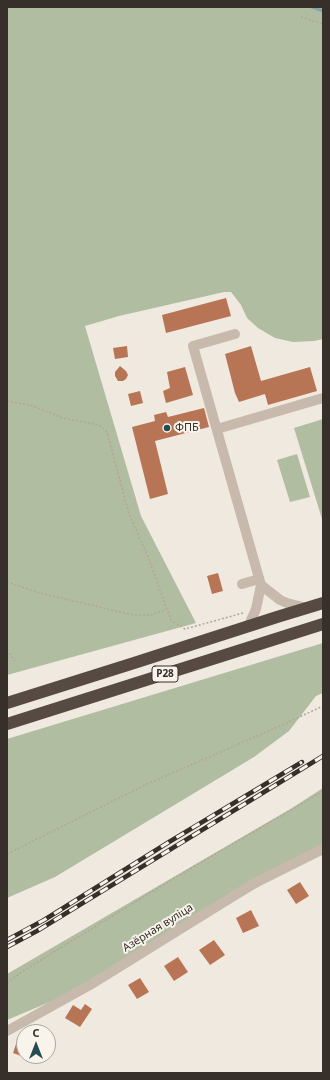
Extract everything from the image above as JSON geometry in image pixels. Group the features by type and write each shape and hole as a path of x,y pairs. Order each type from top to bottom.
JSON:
{"highway":[{"name":"Р28","path":"7,703 323,603"},
{"name":"Р28","path":"7,724 323,624"}],"street":[{"path":"235,334 193,346 260,582 256,609 248,627"},
{"path":"217,429 323,398"},
{"path":"242,584 260,582 280,600 307,608"},
{"name":"Азёрная вуліца","path":"7,1031 90,985 253,884 323,849"}],"path":[{"path":"301,17 323,24"},
{"path":"7,401 30,405 63,418 99,424 107,432 129,514 148,557 171,620 186,629 256,609"},
{"path":"7,582 40,593 133,615 151,615 167,609"},
{"path":"7,650 15,661"},
{"path":"7,854 144,786 323,706"},
{"path":"7,983 23,971 176,877 323,791"}],"green space":[{"path":"7,7 323,7 323,339 293,342 275,338 258,328 247,318 241,305 231,292 224,292 119,316 85,326 141,516 196,623 7,675"},
{"path":"323,419 323,518 322,519 294,428"},
{"path":"297,454 310,497 290,502 277,460"},
{"path":"323,643 323,693 316,696 289,731 254,757 55,877 7,898 7,739"},
{"path":"323,788 323,849 90,985 7,1020 7,974 292,808"}],"building":[{"path":"226,298 231,316 166,333 162,315"},
{"path":"127,346 128,357 115,359 113,348"},
{"path":"251,346 261,381 310,367 317,391 268,405 265,394 239,402 235,393 225,354"},
{"path":"120,366 128,375 123,381 118,381 115,376 115,372"},
{"path":"185,367 193,395 166,403 163,391 170,388 167,372"},
{"path":"140,391 143,403 131,406 128,394"},
{"path":"204,408 209,427 155,441 168,494 150,499 132,427 155,421 154,415 166,412 168,417"},
{"path":"218,573 223,591 212,594 207,576"},
{"path":"300,882 309,896 296,904 287,890"},
{"path":"251,910 259,926 243,933 236,918"},
{"path":"214,940 225,955 210,965 199,950"},
{"path":"178,957 188,972 174,981 164,966"},
{"path":"140,978 149,992 137,999 128,985"},
{"path":"85,1004 92,1009 80,1027 65,1018 73,1005 81,1010"},
{"path":"16,1044 16,1054 13,1053"}],"waterway":[{"path":"312,7 323,11"}],"railway":[{"path":"7,947 37,931 323,756"},
{"path":"7,940 44,920 169,842 302,762"}],"place":[{"name":"ФПБ","path":"167,428"}]}
